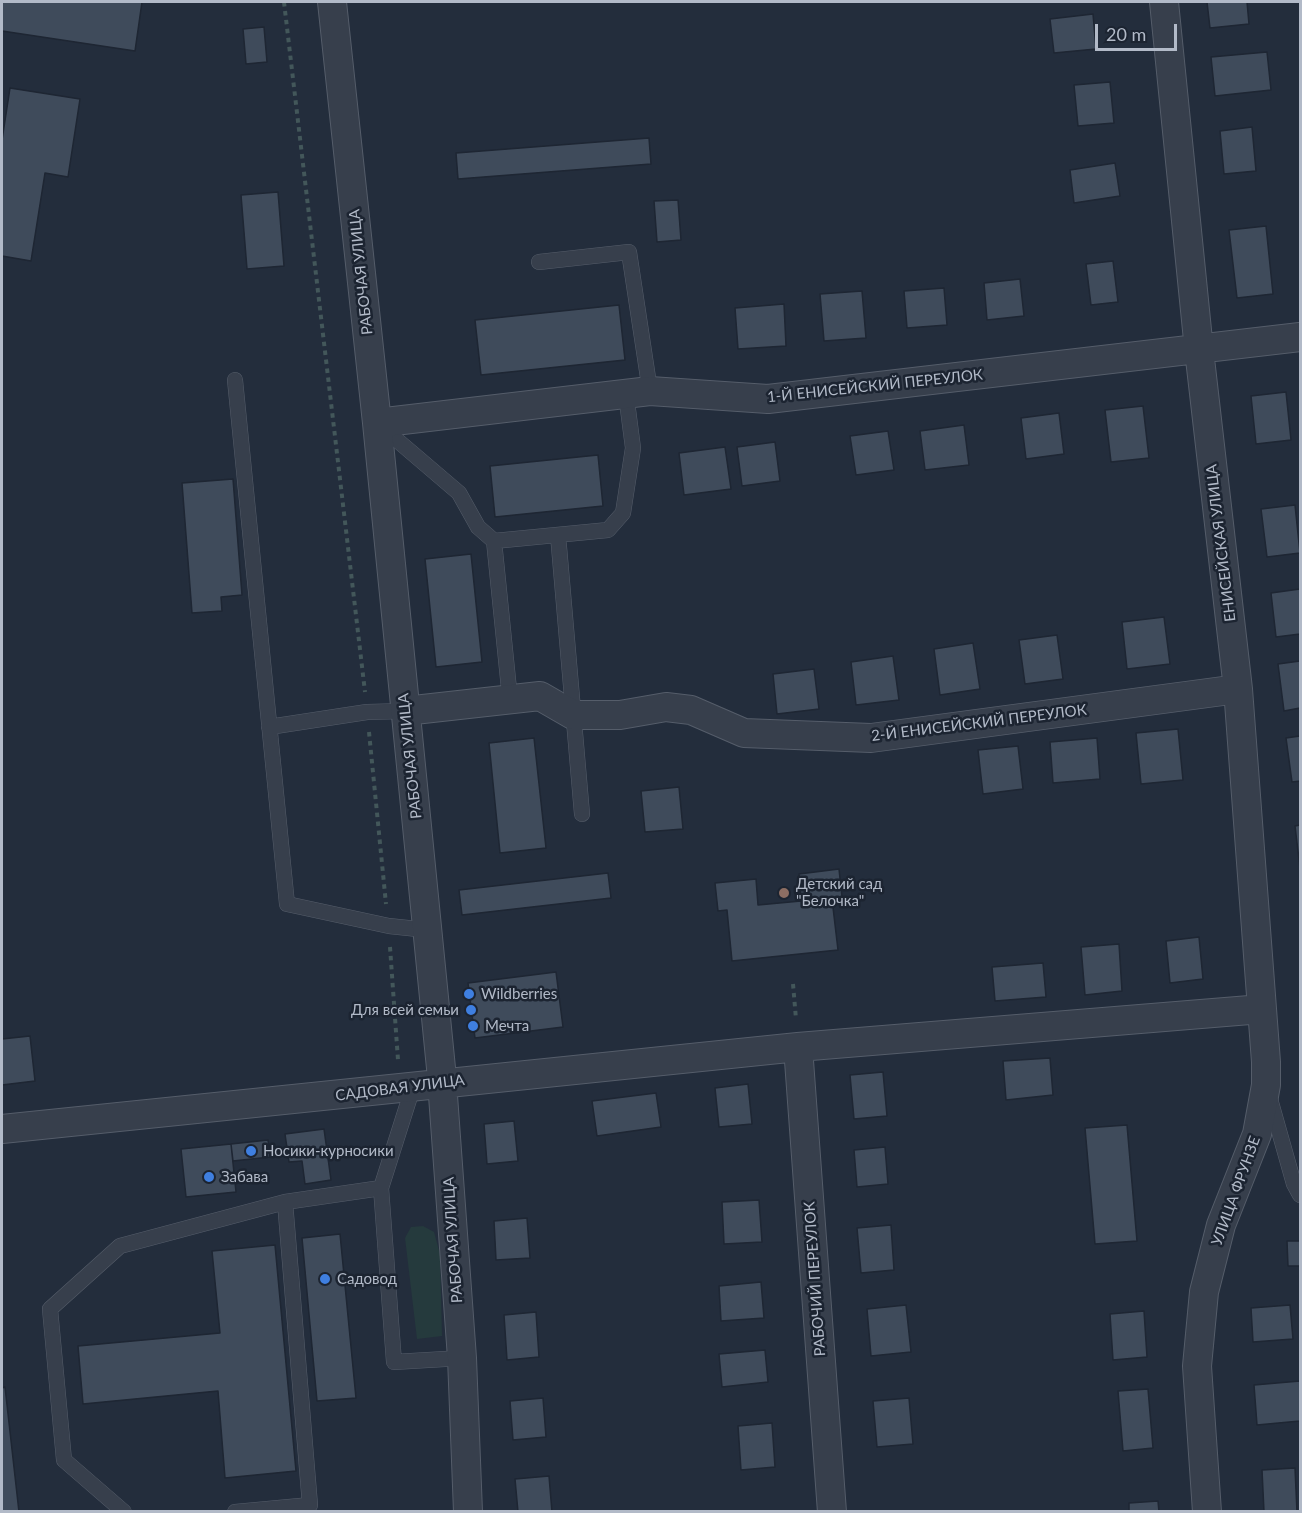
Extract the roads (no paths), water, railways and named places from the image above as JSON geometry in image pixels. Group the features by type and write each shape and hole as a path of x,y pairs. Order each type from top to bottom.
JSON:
{"street":[{"name":"РАБОЧАЯ УЛИЦА","path":"332,2 378,423 442,1083 462,1358 468,1512"},
{"name":"ЕНИСЕЙСКАЯ УЛИЦА","path":"1164,2 1199,350 1238,688 1266,1084"},
{"name":"1-Й ЕНИСЕЙСКИЙ ПЕРЕУЛОК","path":"378,423 638,392 768,399 1300,337"},
{"name":"2-Й ЕНИСЕЙСКИЙ ПЕРЕУЛОК","path":"405,711 540,696 573,715 620,715 666,706 691,710 744,733 871,738 1238,688"},
{"path":"798,1047 1262,1009"},
{"name":"САДОВАЯ УЛИЦА","path":"2,1129 798,1047"},
{"name":"РАБОЧИЙ ПЕРЕУЛОК","path":"798,1047 832,1512"},
{"name":"УЛИЦА ФРУНЗЕ","path":"1207,1512 1197,1366 1204,1292 1221,1225 1257,1134 1266,1084"}],"lane":[{"path":"494,541 608,530 623,513 633,448 638,392 629,252 539,262"},
{"path":"235,380 287,904 388,926 427,930"},
{"path":"378,423 459,493 478,527 494,541 510,699"},
{"path":"558,535 582,814"},
{"path":"269,727 367,712 405,711"},
{"path":"1266,1084 1294,1184 1300,1195"},
{"path":"407,1088 381,1188 394,1362 462,1358"},
{"path":"124,1512 64,1460 50,1309 120,1246 285,1202 381,1188"},
{"path":"235,1512 310,1505 285,1202"}],"place":[{"name":"Детский сад \"Белочка\"","path":"784,893"},
{"name":"Wildberries","path":"469,994"},
{"name":"Для всей семьи","path":"471,1010"},
{"name":"Мечта","path":"473,1026"},
{"name":"Носики-курносики","path":"251,1151"},
{"name":"Забава","path":"209,1177"},
{"name":"Садовод","path":"325,1279"}]}
